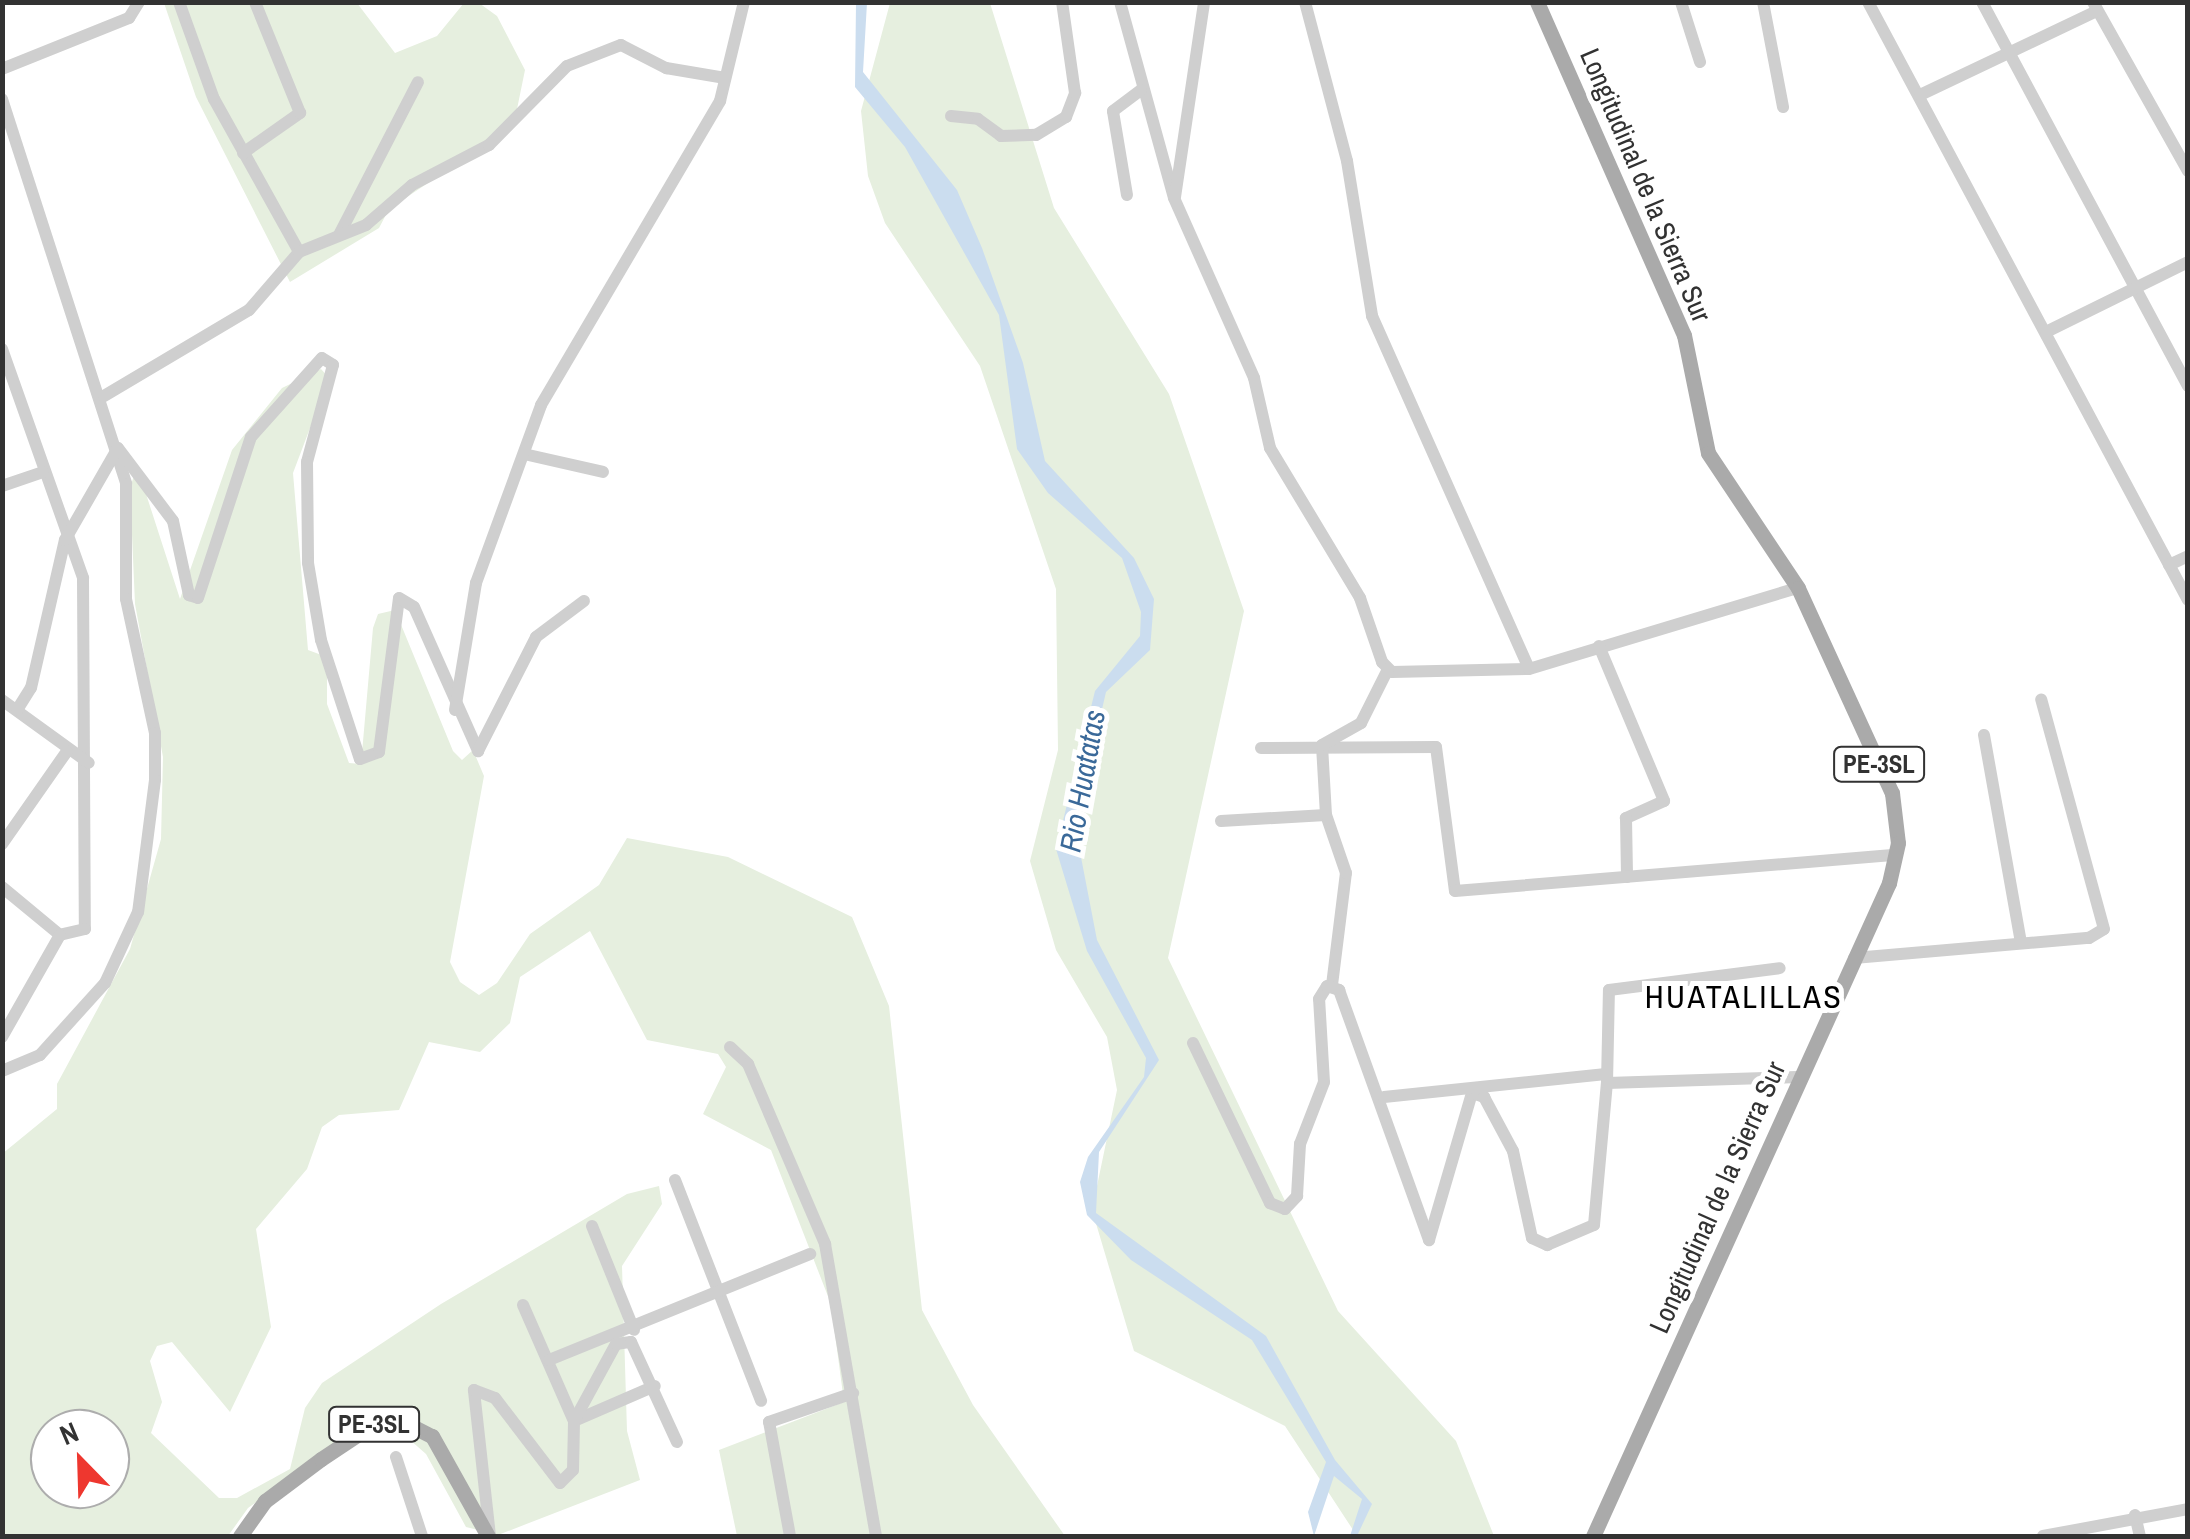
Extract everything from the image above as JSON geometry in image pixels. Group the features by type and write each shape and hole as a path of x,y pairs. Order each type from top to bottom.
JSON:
{"main road":[{"name":"Longitudinal de la Sierra Sur","path":"1537,2 1684,335 1708,453 1798,588 1892,793 1896,855 1854,958 1593,1536"},
{"name":"PE-3SL","path":"240,1536 265,1501 321,1460 375,1423 400,1420 432,1436 489,1536"}],"street":[{"path":"2,69 129,18 139,2"},
{"path":"179,2 244,153 299,252"},
{"path":"244,153 300,112 255,2"},
{"path":"455,710 476,583 550,387 711,120 739,50 744,2"},
{"path":"951,116 978,119 1001,136 1036,135 1066,117 1076,94 1062,2"},
{"path":"1120,2 1141,90 1174,198 1254,378 1270,448 1360,598 1388,669 1362,724 1322,745"},
{"path":"1174,198 1204,2"},
{"path":"1305,2 1346,162 1372,316 1529,669"},
{"path":"1681,2 1700,62"},
{"path":"1763,2 1783,107"},
{"path":"1868,2 1920,95 1962,192 2046,332 2188,600"},
{"path":"1982,2 2188,386"},
{"path":"1920,95 2012,54 2095,7 2188,171"},
{"path":"104,396 249,310 299,252 340,234 489,145 561,70 609,48 725,78"},
{"path":"340,234 418,82"},
{"path":"1128,195 1112,111 1141,90"},
{"path":"2,98 104,396 118,448 126,599 155,734 155,836 138,912 106,982 40,1055 2,1071"},
{"path":"2046,332 2188,262"},
{"path":"2,349 5,368 83,578 89,763 84,929 60,934 2,1036"},
{"path":"118,448 173,521 189,595 198,598 258,424 302,373 331,361 307,462 304,519 321,640 360,759 374,761 379,752 399,598 414,607 469,744 482,748 536,637 584,602"},
{"path":"89,763 66,751 6,703 31,688 66,540 118,448"},
{"path":"524,454 603,472"},
{"path":"2,486 43,472"},
{"path":"2169,564 2188,556"},
{"path":"1388,669 1529,669 1798,588"},
{"path":"1598,646 1664,801 1626,818 1627,877"},
{"path":"1854,958 2089,938 2108,922 2042,699"},
{"path":"1984,735 2021,942"},
{"path":"1193,1042 1270,1203 1285,1210 1298,1196 1300,1144 1324,1082 1317,1014 1332,985 1346,873 1326,816 1322,745"},
{"path":"1262,748 1436,747 1450,889 1896,855"},
{"path":"2,844 66,751"},
{"path":"1221,822 1326,816"},
{"path":"2,887 60,934"},
{"path":"1332,985 1384,1097 1423,1238 1438,1227 1472,1093 1484,1098 1512,1151 1532,1238 1546,1245 1594,1225 1609,990 1780,968"},
{"path":"730,1047 748,1064 825,1244 876,1536"},
{"path":"1384,1097 1606,1078 1798,1077"},
{"path":"675,1180 761,1401"},
{"path":"592,1226 677,1442"},
{"path":"549,1360 810,1254"},
{"path":"489,1536 470,1394 495,1398 553,1482 573,1470 574,1421 524,1305"},
{"path":"574,1421 616,1344 640,1347"},
{"path":"574,1421 656,1386"},
{"path":"790,1536 769,1422 853,1393"},
{"path":"396,1458 422,1536"},
{"path":"2043,1536 2135,1515 2188,1509"},
{"path":"2135,1515 2140,1536"}],"green space":[{"path":"164,3 357,3 395,53 437,36 464,3 479,3 497,16 525,70 516,114 500,135 389,209 379,228 290,282 196,97"},
{"path":"890,3 990,3 1054,208 1169,394 1244,611 1168,958 1338,1311 1456,1441 1494,1536 1357,1536 1285,1426 1134,1351 1092,1210 1117,1090 1107,1037 1056,950 1030,861 1058,750 1056,589 980,366 885,223 868,176 861,111"},
{"path":"321,369 329,378 293,473 308,650 327,657 327,704 349,763 361,764 373,628 378,614 395,610 453,751 462,760 473,750 484,776 450,962 460,982 479,995 497,983 530,934 599,885 627,838 728,857 852,917 889,1006 922,1310 973,1405 1065,1536 737,1536 719,1450 844,1402 831,1304 771,1150 703,1114 726,1067 718,1054 647,1040 590,931 520,977 510,1023 480,1052 429,1042 399,1110 339,1115 322,1127 307,1169 256,1229 271,1327 230,1412 172,1342 157,1346 150,1361 162,1402 151,1433 219,1498 237,1498 290,1469 305,1408 322,1383 441,1304 627,1194 659,1186 662,1204 622,1266 627,1431 640,1480 498,1535 466,1527 426,1454 401,1432 350,1435 248,1508 228,1536 3,1536 2,1154 57,1109 57,1084 130,949 161,839 163,757 135,604 130,488 137,466 180,599 232,450 282,388"}],"water":[{"name":"Rio Huatatas","path":"856,3 867,3 863,72 957,190 982,248 1023,363 1045,461 1134,558 1154,599 1150,650 1106,692 1075,826 1097,940 1159,1060 1099,1152 1096,1213 1266,1336 1335,1460 1372,1504 1357,1536 1350,1536 1362,1499 1334,1476 1314,1536 1308,1512 1326,1462 1252,1340 1131,1260 1087,1215 1080,1182 1088,1157 1144,1077 1146,1058 1087,951 1056,849 1095,691 1140,636 1141,612 1122,558 1048,493 1017,449 999,315 905,147 855,87"}],"district":[{"name":"HUATALILLAS","path":"1744,997"}]}
